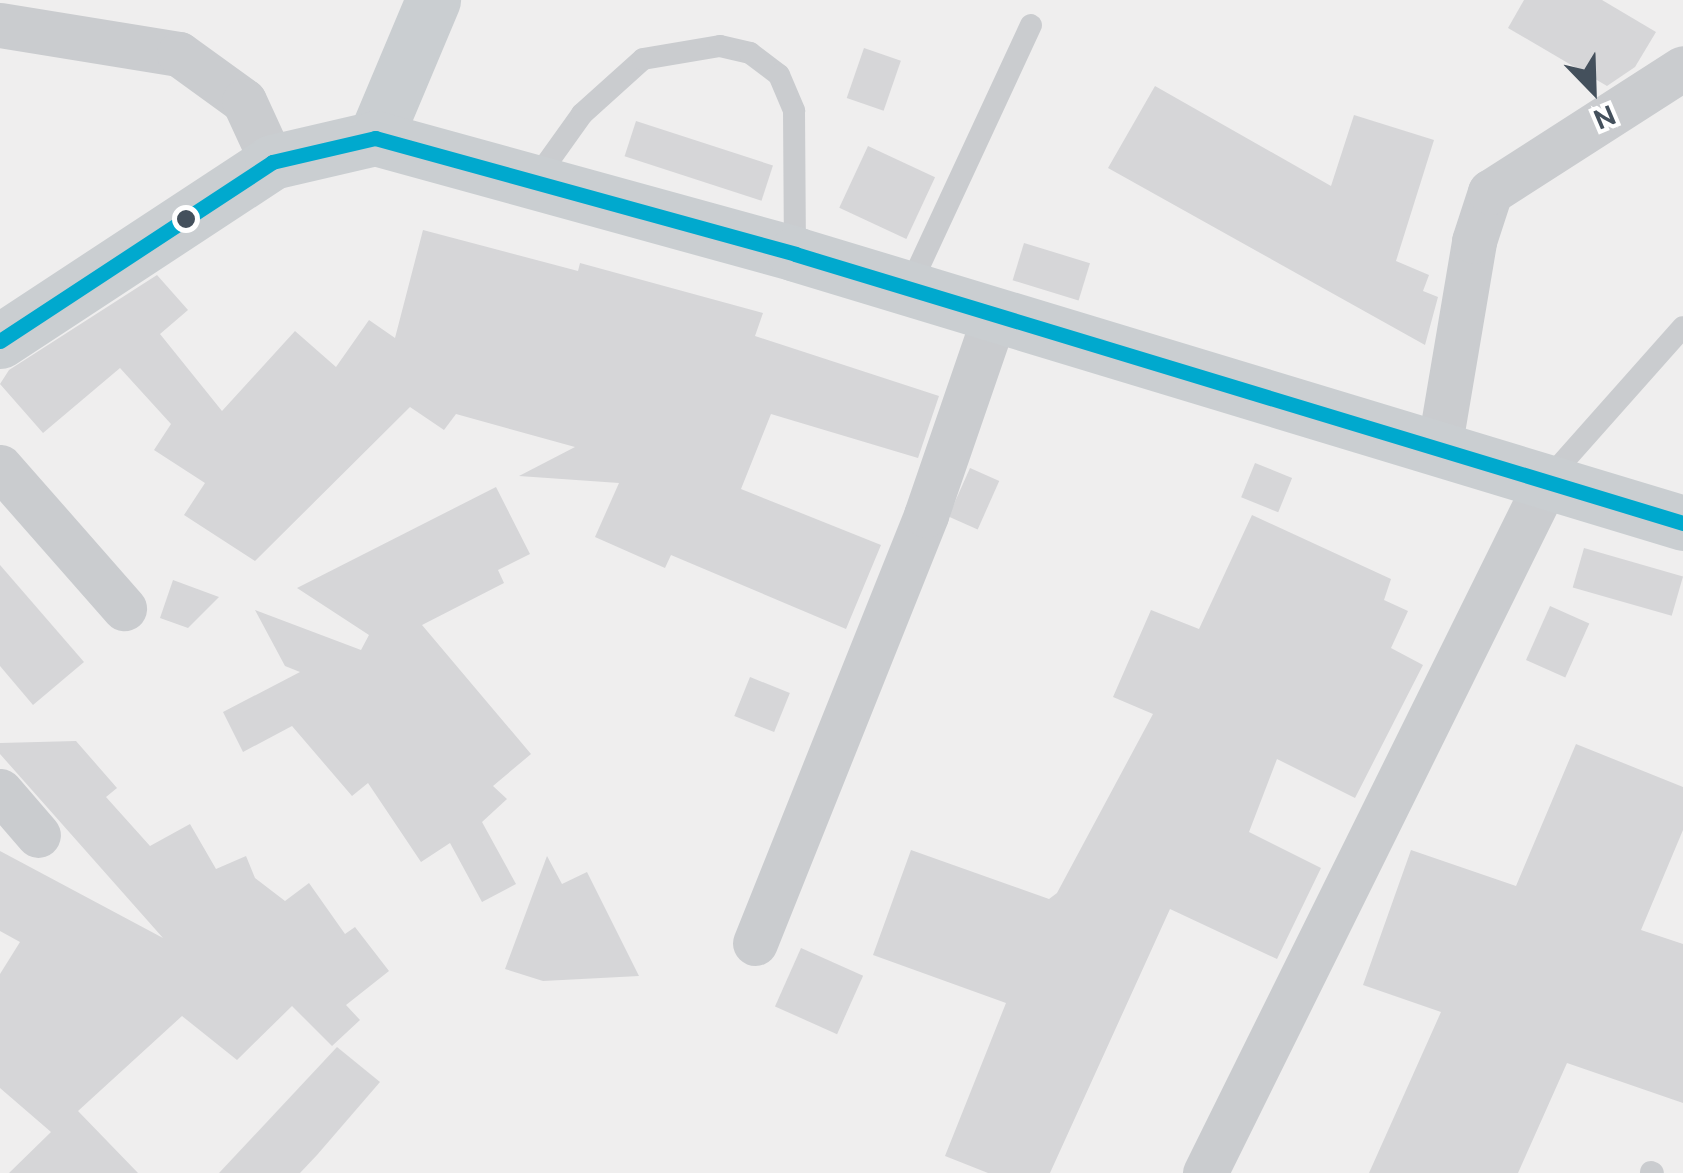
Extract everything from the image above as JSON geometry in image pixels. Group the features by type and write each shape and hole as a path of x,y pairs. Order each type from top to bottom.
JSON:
{"street":[{"path":"375,138 434,0"},
{"path":"0,25 179,54 244,101 272,162"},
{"path":"1439,449 1474,241 1490,192 1683,68"},
{"path":"0,341 272,162 375,138 796,254 994,318 1683,523"},
{"path":"755,943 926,515 994,318"},
{"path":"0,466 124,608"},
{"path":"1205,1173 1548,480"},
{"path":"0,791 38,835"}],"lane":[{"path":"908,290 1030,25"},
{"path":"534,181 582,114 643,59 720,46 750,53 779,75 794,111 796,254"},
{"path":"1548,480 1683,327"}],"building":[{"path":"1524,0 1602,0 1656,32 1635,67 1607,86 1508,28"},
{"path":"864,48 901,61 884,111 847,98"},
{"path":"1155,86 1331,186 1354,115 1434,140 1396,261 1429,275 1423,291 1438,297 1425,345 1108,168"},
{"path":"636,121 773,165 762,201 625,156"},
{"path":"868,146 935,177 906,239 839,208"},
{"path":"423,230 578,271 580,263 763,313 755,336 939,396 918,458 771,414 741,489 881,545 846,629 671,555 665,568 595,537 619,483 519,476 575,447 456,414 444,430 410,407 255,561 184,515 205,483 154,450 171,424 120,368 43,433 0,384 9,370 157,275 188,310 160,334 222,411 295,331 336,367 369,320 395,338"},
{"path":"1024,243 1090,263 1079,300 1013,280"},
{"path":"1255,463 1292,478 1278,512 1241,497"},
{"path":"970,468 999,481 978,529 948,516"},
{"path":"496,487 530,554 498,570 504,583 422,625 531,754 493,786 507,799 482,822 516,884 482,902 450,843 421,862 368,783 352,796 292,726 243,752 223,712 300,672 285,666 255,610 361,650 369,635 297,588"},
{"path":"1252,515 1391,579 1384,600 1408,611 1391,648 1423,665 1355,798 1277,759 1249,832 1321,868 1277,959 1170,909 1050,1173 988,1173 945,1156 1006,1003 873,955 911,850 1049,899 1057,893 1153,714 1113,697 1151,610 1199,629"},
{"path":"1584,548 1683,576 1672,616 1573,587"},
{"path":"0,565 84,662 33,705 0,666"},
{"path":"173,580 219,597 188,628 160,618"},
{"path":"1550,606 1589,623 1565,677 1526,660"},
{"path":"750,677 790,693 774,732 734,716"},
{"path":"76,741 117,788 106,797 150,846 190,824 216,869 246,856 255,878 285,901 309,883 345,934 355,927 389,971 346,1005 360,1020 332,1046 292,1006 237,1060 182,1016 78,1111 138,1173 9,1173 51,1132 0,1088 0,974 20,942 0,931 0,851 163,938 0,754 0,743"},
{"path":"1576,744 1683,787 1683,830 1641,930 1683,944 1683,1103 1567,1063 1518,1173 1369,1173 1441,1012 1363,985 1411,850 1516,886"},
{"path":"547,856 562,884 587,872 639,976 543,981 505,969"},
{"path":"801,948 863,976 837,1034 775,1006"},
{"path":"337,1047 380,1082 317,1155 300,1173 219,1173"}],"transit line":[{"path":"0,341 272,162 375,138 795,254 1683,523"}]}
